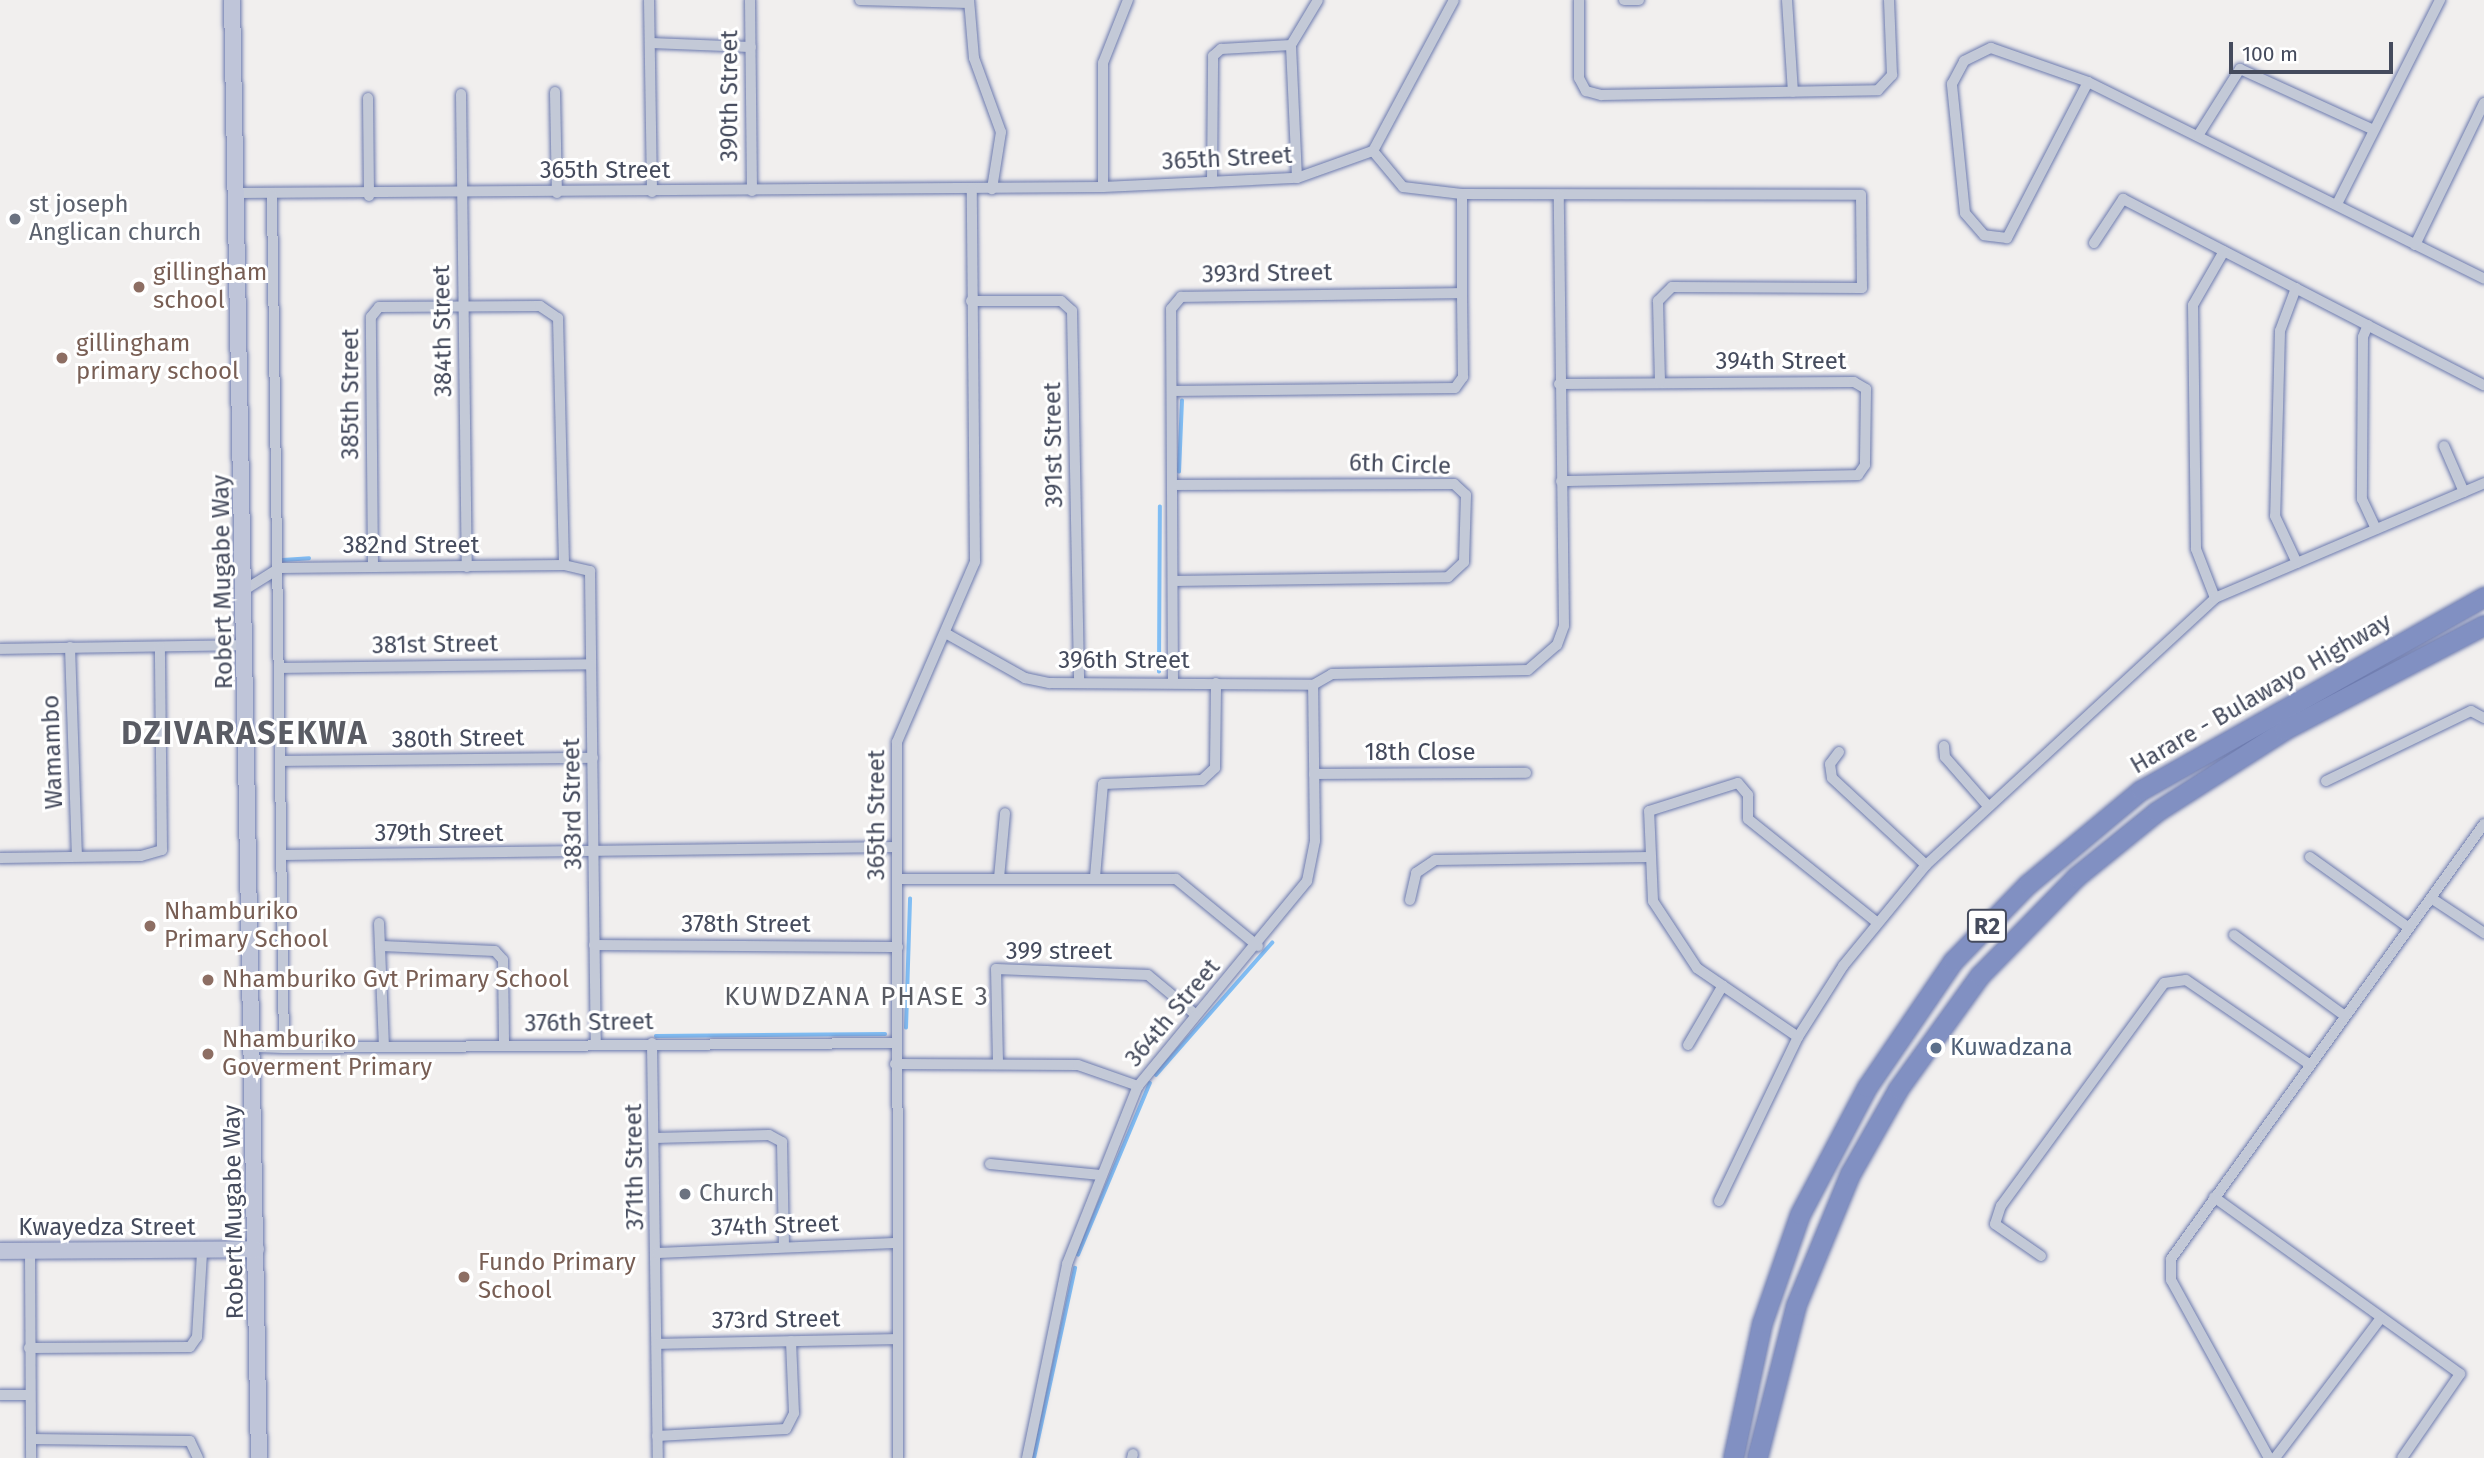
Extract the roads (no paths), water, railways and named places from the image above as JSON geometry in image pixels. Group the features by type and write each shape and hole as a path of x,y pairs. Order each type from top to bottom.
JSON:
{"highway":[{"name":"Harare - Bulawayo Highway","path":"1733,1458 1762,1323 1800,1214 1867,1087 1953,961 2028,884 2141,790 2484,597"},
{"name":"Harare - Bulawayo Highway","path":"1757,1458 1796,1305 1850,1174 1898,1088 1980,975 2076,877 2156,812 2284,730 2484,625"}],"street":[{"name":"Robert Mugabe Way","path":"232,0 255,1047 259,1458"},
{"path":"649,0 652,192"},
{"name":"390th Street","path":"750,0 751,191"},
{"path":"860,0 969,2 974,58 1000,132 992,189"},
{"path":"1103,187 1103,63 1128,0"},
{"path":"1297,178 1291,45 1318,0"},
{"path":"1454,0 1373,151 1403,187 1462,194 1861,195 1862,288 1672,288 1658,301 1660,383"},
{"path":"1579,0 1578,78 1593,95 1793,92 1884,87 1892,75 1889,0"},
{"path":"1624,0 1639,0"},
{"path":"1787,0 1793,92"},
{"path":"2337,204 2440,0"},
{"path":"650,43 751,47"},
{"path":"1212,182 1213,56 1221,49 1291,45"},
{"path":"2088,82 2007,238 1984,235 1965,213 1952,84 1957,69 1991,48 2088,82 2199,134 2484,279"},
{"path":"2199,134 2240,69 2374,130"},
{"path":"555,92 556,193"},
{"name":"384th Street","path":"461,94 467,567"},
{"path":"368,97 369,196"},
{"path":"2415,245 2484,103"},
{"name":"365th Street","path":"238,193 369,196 1103,187 1297,178 1373,151"},
{"name":"365th Street","path":"898,1458 895,1339 897,742 947,634 975,562 972,189"},
{"path":"272,194 284,1048"},
{"path":"1172,391 1455,388 1463,377 1462,194"},
{"path":"1313,685 1332,674 1528,670 1549,657 1564,626 1559,384 1559,195"},
{"path":"2094,243 2123,199 2484,385"},
{"path":"2215,598 2196,549 2193,304 2224,251"},
{"path":"2296,288 2280,331 2275,516 2297,563"},
{"name":"393rd Street","path":"1173,683 1171,309 1185,296 1462,293"},
{"name":"391st Street","path":"971,302 1061,301 1072,311 1079,683"},
{"path":"463,309 540,306 558,318 564,565"},
{"name":"385th Street","path":"373,567 372,313 379,307 463,309"},
{"path":"2368,325 2363,337 2362,499 2376,529"},
{"name":"394th Street","path":"1559,384 1861,384 1863,471 1561,481"},
{"path":"2444,446 2464,492"},
{"name":"6th Circle","path":"1173,485 1454,484 1466,495 1464,562 1448,578 1173,581"},
{"path":"1719,1201 1798,1037 1878,923 1926,864 2215,598 2484,484"},
{"name":"382nd Street","path":"279,568 582,567"},
{"name":"383rd Street","path":"582,567 592,575 596,1045"},
{"path":"246,589 279,568"},
{"name":"396th Street","path":"947,634 1025,678 1079,683 1313,685"},
{"path":"0,649 247,645"},
{"name":"Wamambo","path":"70,647 77,855"},
{"path":"0,859 77,855 141,856 162,850 160,647"},
{"name":"381st Street","path":"280,668 591,664"},
{"path":"1095,877 1104,784 1202,780 1215,768 1216,683"},
{"name":"364th Street","path":"1027,1458 1065,1273 1100,1175 1138,1086 1196,1015 1258,946 1307,881 1315,841 1313,685"},
{"path":"2326,781 2472,711 2484,718"},
{"path":"1944,746 1945,757 1988,806"},
{"path":"1839,752 1829,764 1832,778 1926,864"},
{"name":"380th Street","path":"281,761 593,758"},
{"name":"18th Close","path":"1314,774 1526,773"},
{"path":"1798,1037 1696,968 1653,901 1649,811 1738,783 1748,795 1748,820 1878,923"},
{"path":"999,878 1005,813"},
{"path":"2269,1458 2171,1280 2178,1245 2484,824"},
{"name":"379th Street","path":"282,855 596,855 897,847"},
{"path":"1410,900 1416,873 1435,860 1651,857"},
{"path":"2310,857 2409,928"},
{"path":"898,879 1095,877 1181,880 1258,946"},
{"path":"2431,898 2484,933"},
{"path":"379,923 384,1047"},
{"path":"2234,935 2345,1016"},
{"name":"378th Street","path":"594,945 898,947"},
{"path":"382,946 495,951 503,960 504,1046"},
{"name":"399 street","path":"998,1063 996,969 1148,975 1196,1015"},
{"path":"2041,1256 1996,1224 2001,1206 2164,983 2186,980 2309,1064"},
{"path":"1688,1045 1723,985"},
{"name":"371th Street","path":"652,1043 657,1253 657,1458"},
{"name":"376th Street","path":"255,1047 895,1043"},
{"path":"895,1065 998,1063 1091,1067 1138,1086"},
{"path":"655,1138 769,1135 782,1142 783,1245"},
{"path":"990,1164 1100,1175"},
{"path":"2214,1197 2460,1374 2402,1458"},
{"name":"374th Street","path":"657,1253 783,1245 895,1243"},
{"name":"Kwayedza Street","path":"0,1251 202,1252 256,1249"},
{"path":"30,1251 31,1458"},
{"path":"29,1348 190,1347 197,1337 202,1252"},
{"path":"2275,1458 2380,1319"},
{"name":"373rd Street","path":"657,1344 895,1339"},
{"path":"657,1436 786,1429 794,1413 791,1341"},
{"path":"0,1395 30,1395"},
{"path":"31,1439 190,1441 198,1458"}],"waterway":[{"path":"1179,472 1182,401"},
{"path":"1159,672 1160,507"},
{"path":"283,560 309,558"},
{"path":"906,1028 910,899"},
{"path":"1156,1075 1272,943"},
{"path":"656,1036 885,1034"},
{"path":"1078,1255 1150,1083"},
{"path":"1034,1458 1075,1268"}],"place":[{"name":"st joseph Anglican church","path":"15,219"},
{"name":"gillingham school","path":"139,287"},
{"name":"gillingham primary school","path":"62,358"},
{"name":"Nhamburiko Primary School","path":"150,926"},
{"name":"Nhamburiko Gvt Primary School","path":"208,980"},
{"name":"Kuwadzana","path":"1936,1048"},
{"name":"Nhamburiko Goverment Primary","path":"208,1054"},
{"name":"Church","path":"685,1194"},
{"name":"Fundo Primary School","path":"464,1277"}],"district":[{"name":"DZIVARASEKWA","path":"245,733"},
{"name":"KUWDZANA PHASE 3","path":"857,997"}]}
